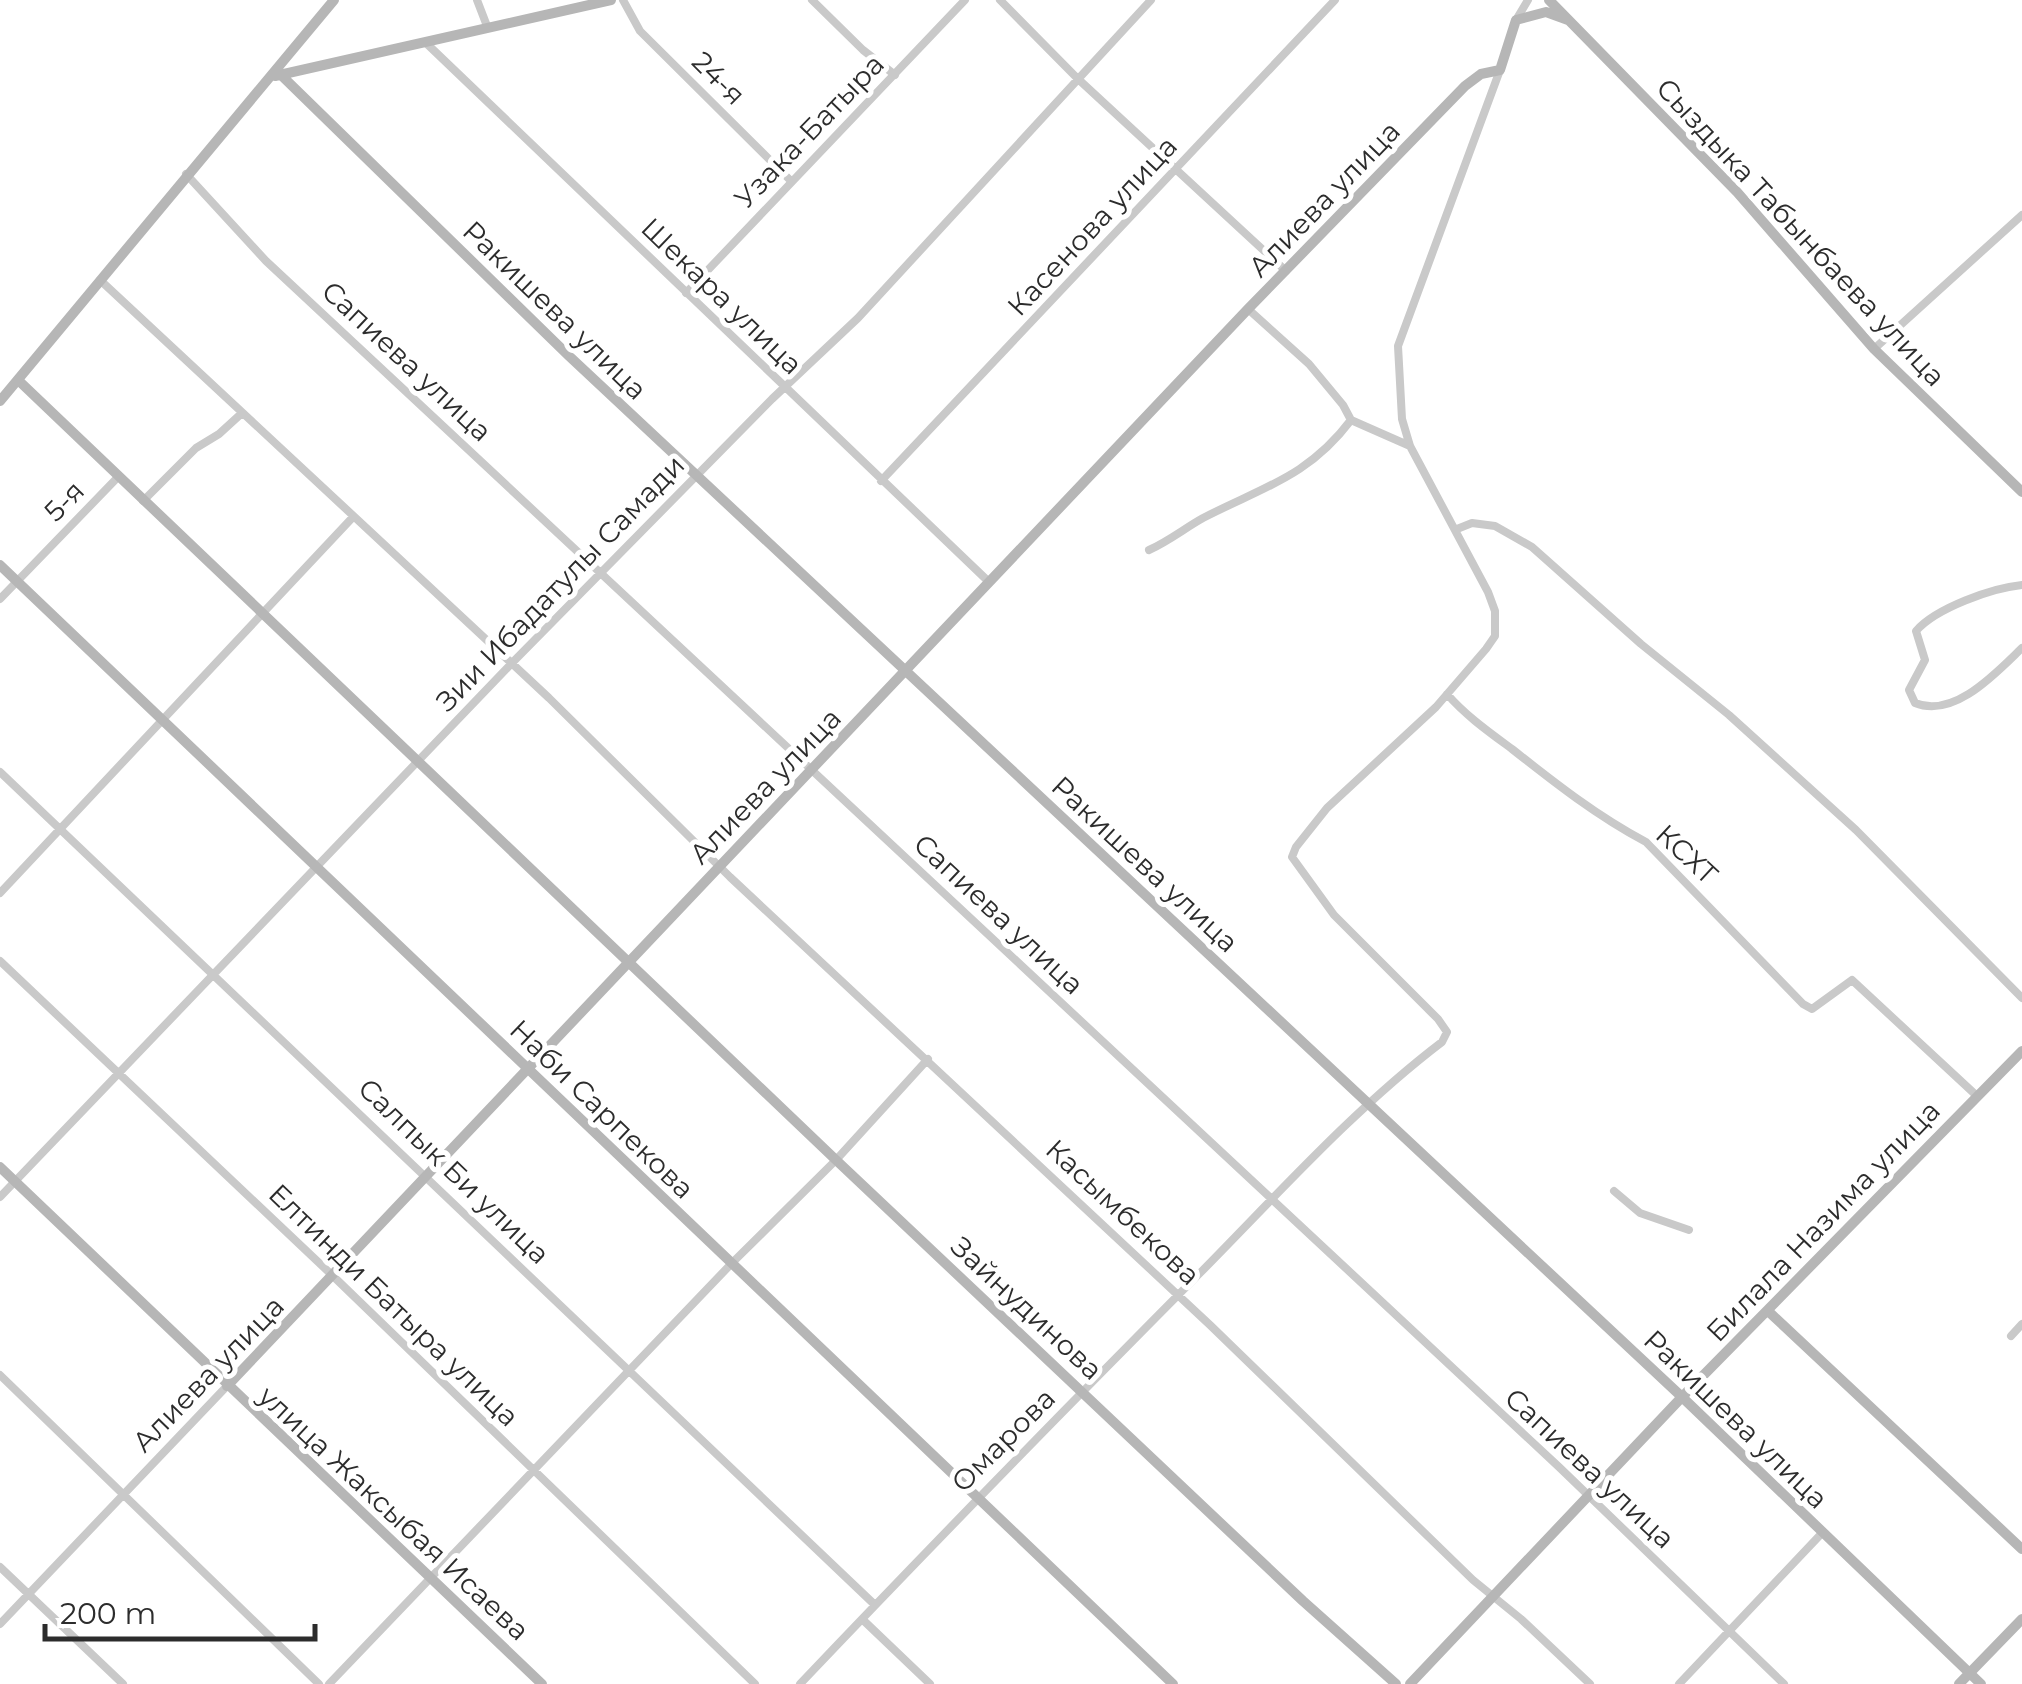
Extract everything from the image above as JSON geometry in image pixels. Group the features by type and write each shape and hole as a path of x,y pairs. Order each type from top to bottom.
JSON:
{"street":[{"path":"0,401 186,174 276,75 334,0"},
{"path":"478,0 487,26"},
{"path":"276,75 610,0"},
{"name":"24-я","path":"623,0 640,30 792,181"},
{"path":"812,0 894,75"},
{"name":"Узака-Батыра","path":"686,293 965,0"},
{"path":"1000,0 1077,78 1286,271"},
{"name":"Зии Ибадатулы Самади","path":"0,1197 510,664 784,387 858,318 1151,0"},
{"name":"Касенова улица","path":"881,481 1335,0"},
{"path":"1446,694 1495,636 1495,611 1457,529 1410,446 1402,419 1398,346 1500,70 1516,20 1518,0"},
{"path":"1516,20 1528,0"},
{"name":"Сыздыка Табынбаева улица","path":"1549,0 1738,192 1874,349 2019,484"},
{"path":"1516,20 1546,12 1568,20"},
{"name":"Шекара улица","path":"425,42 989,582"},
{"name":"Алиева улица","path":"0,1624 1248,310 1465,86 1481,74 1500,70"},
{"name":"Ракишева улица","path":"276,75 906,672 1682,1397 1981,1684"},
{"name":"Сапиева улица","path":"186,174 266,261 1590,1496 1784,1684"},
{"path":"1874,349 2022,215"},
{"name":"Касымбекова","path":"100,280 1590,1684"},
{"path":"1248,310 1309,364 1343,404 1351,420 1410,446"},
{"name":"Зайнудинова","path":"18,380 836,1160 1396,1684"},
{"path":"143,500 196,448 220,434 242,413"},
{"path":"1150,550 1204,518 1291,476 1320,456 1351,420"},
{"name":"5-я","path":"0,599 118,477"},
{"path":"0,893 353,517"},
{"path":"1457,529 1472,523 1495,526 1532,547 1641,644 1742,726 1856,830 2022,998"},
{"name":"Наби Сарпекова","path":"0,565 1173,1684"},
{"path":"2022,585 2003,586 1926,620 1916,631 1925,660 1909,690 1916,703 1928,708 1942,706 1979,686 2022,648"},
{"name":"КСХТ","path":"1446,694 1556,784 1614,826 1646,842 1803,1004 1812,1009 1819,1006 1852,980 1976,1096"},
{"name":"Омарова","path":"800,1684 1271,1200 1369,1103 1442,1042 1447,1032 1438,1018 1334,915 1292,857 1352,782 1446,694"},
{"name":"Салпык Би улица","path":"0,772 875,1605"},
{"name":"Елтинди Батыра улица","path":"0,961 755,1684"},
{"name":"Билала Назима улица","path":"1410,1684 1682,1397 2022,1051"},
{"path":"329,1684 928,1060"},
{"name":"улица Жаксыбая Исаева","path":"0,1167 542,1684"},
{"path":"1614,1191 1640,1214 1689,1230"},
{"path":"1768,1311 2022,1549"},
{"path":"2011,1336 2022,1324"},
{"path":"0,1375 319,1684"},
{"path":"1679,1684 1823,1532"},
{"path":"0,1567 123,1684"},
{"path":"862,1619 930,1684"},
{"path":"1959,1684 2022,1619"}]}
